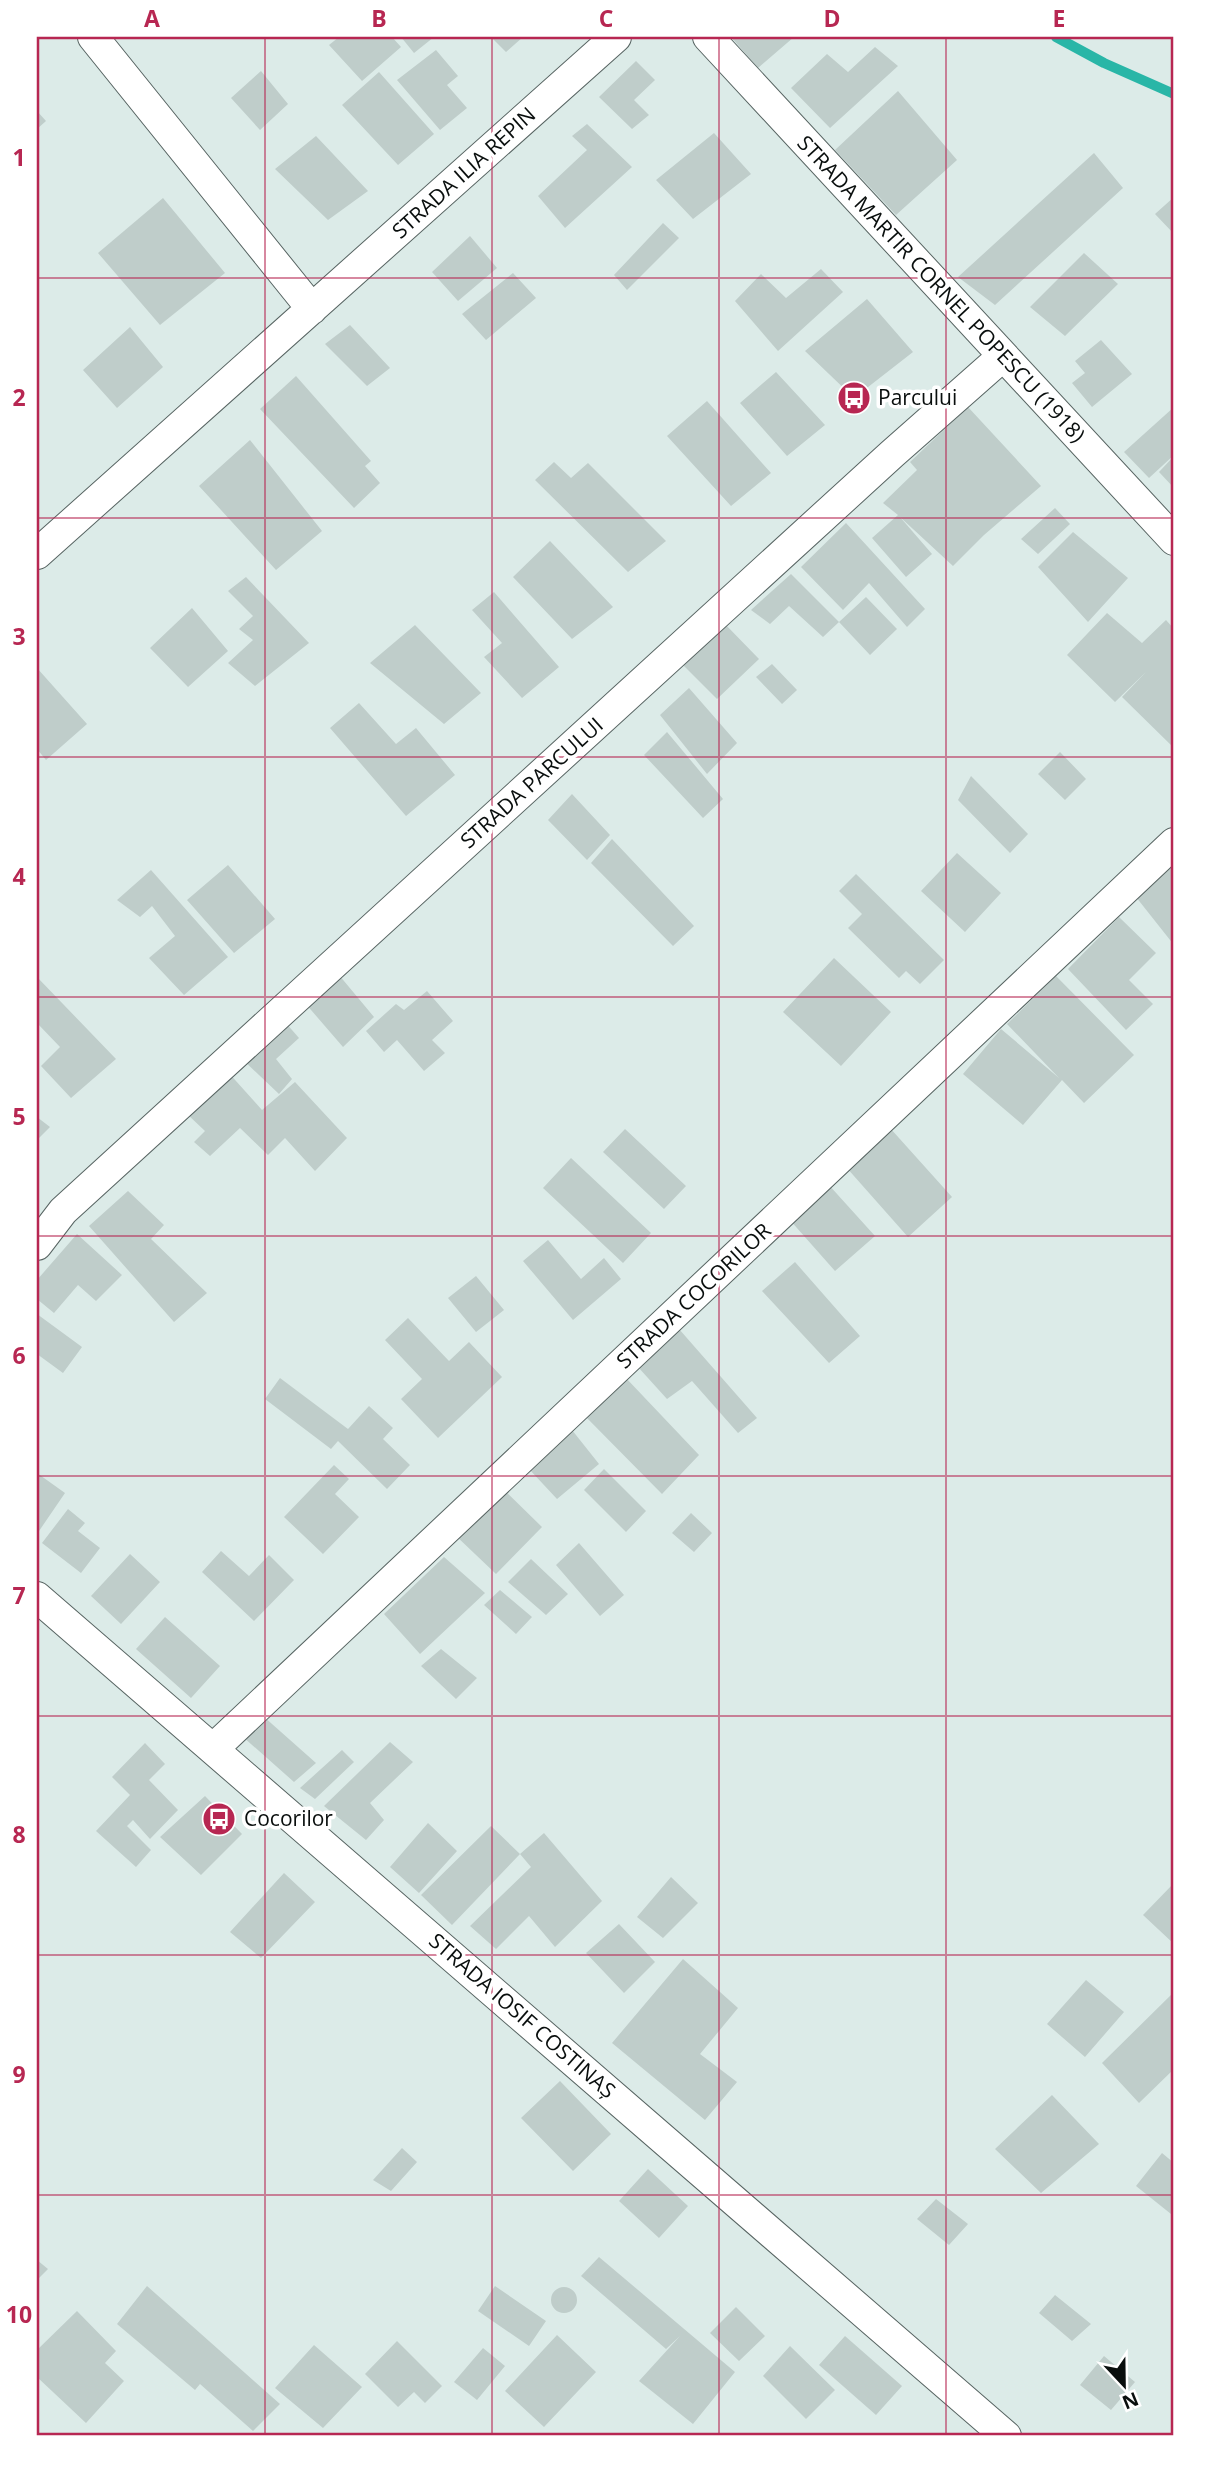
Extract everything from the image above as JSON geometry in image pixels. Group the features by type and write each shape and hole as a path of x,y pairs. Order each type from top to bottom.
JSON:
{"street":[{"path":"93,37 312,309"},
{"name":"STRADA ILIA REPIN","path":"37,554 616,37"},
{"name":"STRADA MARTIR CORNEL POPESCU (1918)","path":"708,37 1174,540"},
{"name":"STRADA PARCULUI","path":"37,1245 63,1212 881,464 1003,356"},
{"name":"STRADA COCORILOR","path":"213,1749 1174,843"},
{"name":"STRADA IOSIF COSTINAȘ","path":"37,1597 1006,2436"}],"building":[{"path":"339,37 392,37 401,47 362,81 329,45"},
{"path":"401,37 434,37 414,53"},
{"path":"491,37 523,37 506,52"},
{"path":"731,37 794,37 758,68"},
{"path":"875,47 898,66 830,128 791,88 827,54 848,72"},
{"path":"436,50 458,76 447,85 467,108 440,130 397,80"},
{"path":"636,61 655,80 634,100 649,115 632,129 599,97"},
{"path":"261,71 288,104 260,130 231,98"},
{"path":"379,72 434,134 398,165 342,105"},
{"path":"898,91 957,160 896,215 835,150"},
{"path":"37,111 46,121 37,129"},
{"path":"587,124 632,167 565,228 538,196 587,150 572,136"},
{"path":"714,133 751,174 693,219 656,180"},
{"path":"316,136 368,191 328,220 275,169"},
{"path":"1094,153 1123,188 995,305 958,277"},
{"path":"1174,197 1174,234 1155,214"},
{"path":"163,198 225,273 160,325 98,253"},
{"path":"663,223 679,238 627,290 614,275"},
{"path":"470,236 497,268 458,301 432,272"},
{"path":"1084,253 1118,284 1065,336 1030,307"},
{"path":"821,269 843,292 778,351 735,301 761,274 786,298"},
{"path":"513,273 536,298 486,340 462,314"},
{"path":"867,299 913,352 854,398 805,351"},
{"path":"350,325 390,368 367,386 325,344"},
{"path":"130,327 163,367 117,408 83,370"},
{"path":"1101,340 1132,374 1092,407 1072,383 1085,373 1075,361"},
{"path":"776,372 825,425 787,456 740,403"},
{"path":"296,376 371,461 365,466 380,483 354,508 260,409"},
{"path":"707,401 771,473 731,506 667,436"},
{"path":"968,407 1041,486 953,566 900,517 932,554 906,577 872,538 898,515 883,503 917,470 910,462"},
{"path":"1174,407 1174,455 1149,478 1124,452"},
{"path":"250,440 322,531 276,570 199,486"},
{"path":"1174,456 1174,488 1159,472"},
{"path":"554,462 571,478 588,463 666,541 628,572 535,480"},
{"path":"1055,508 1070,524 1038,554 1021,539"},
{"path":"846,523 925,609 907,627 869,583 843,610 801,567"},
{"path":"1073,532 1128,578 1088,622 1038,567"},
{"path":"550,541 613,607 572,639 513,577"},
{"path":"791,574 839,622 823,637 789,606 770,624 751,610"},
{"path":"246,577 309,643 255,686 228,663 253,640 239,629 253,616 228,591"},
{"path":"494,592 559,667 522,698 484,657 502,643 472,610"},
{"path":"866,597 897,629 870,655 839,622"},
{"path":"192,608 228,651 188,687 150,648"},
{"path":"1107,613 1142,643 1166,620 1174,629 1174,748 1122,697 1146,672 1115,702 1067,655"},
{"path":"723,622 759,659 717,699 680,662"},
{"path":"415,625 481,693 444,724 370,663"},
{"path":"772,664 797,690 782,704 756,677"},
{"path":"37,668 87,724 46,760 37,749"},
{"path":"689,688 737,743 707,774 660,715"},
{"path":"359,703 396,744 416,728 455,775 406,816 330,728"},
{"path":"667,732 723,799 703,818 644,755"},
{"path":"1060,752 1086,779 1065,800 1038,774"},
{"path":"971,776 1028,834 1010,853 958,800"},
{"path":"572,794 610,835 587,860 548,820"},
{"path":"612,839 694,926 673,946 591,863"},
{"path":"957,853 1001,893 965,932 921,891"},
{"path":"1174,860 1174,945 1136,897"},
{"path":"228,865 275,919 234,953 187,900"},
{"path":"151,870 228,957 184,995 149,958 175,936 152,906 140,917 117,900"},
{"path":"856,874 944,960 920,984 906,971 899,978 848,928 862,914 839,891"},
{"path":"1119,917 1156,953 1129,980 1153,1004 1126,1030 1068,969"},
{"path":"834,958 891,1012 841,1066 783,1012"},
{"path":"339,975 374,1017 343,1047 305,1003"},
{"path":"1056,976 1134,1055 1084,1103 1062,1080 1023,1125 963,1074 1001,1029 1059,1078 1007,1024"},
{"path":"37,977 116,1059 71,1098 41,1066 60,1047 37,1023"},
{"path":"427,991 453,1021 432,1040 445,1053 424,1071 397,1040 384,1052 366,1031 396,1004 404,1010"},
{"path":"285,1022 299,1038 276,1059 292,1079 279,1094 242,1059"},
{"path":"227,1071 262,1110 295,1082 347,1138 315,1171 285,1138 268,1155 240,1128 210,1156 194,1142 205,1131 186,1113"},
{"path":"37,1117 50,1127 37,1140"},
{"path":"890,1128 952,1197 908,1237 846,1167"},
{"path":"625,1129 686,1186 664,1209 603,1152"},
{"path":"571,1158 651,1233 623,1263 543,1188"},
{"path":"828,1184 875,1236 835,1271 789,1219"},
{"path":"128,1191 164,1225 151,1239 207,1293 174,1322 89,1226"},
{"path":"77,1234 122,1275 96,1301 78,1285 54,1313 37,1299 37,1280"},
{"path":"548,1240 581,1279 604,1258 621,1279 573,1320 523,1261"},
{"path":"795,1262 860,1336 829,1363 762,1291"},
{"path":"476,1276 504,1310 476,1332 448,1298"},
{"path":"37,1314 82,1347 63,1373 37,1354"},
{"path":"408,1318 449,1361 469,1342 502,1377 438,1438 401,1399 422,1379 385,1340"},
{"path":"679,1329 757,1418 738,1433 692,1381 667,1399 638,1367"},
{"path":"625,1377 699,1455 662,1494 584,1415"},
{"path":"280,1378 348,1429 369,1406 393,1428 383,1439 410,1465 387,1489 338,1441 331,1449 265,1399"},
{"path":"572,1430 599,1464 557,1499 529,1469"},
{"path":"334,1465 349,1479 335,1494 359,1517 323,1554 284,1517"},
{"path":"604,1469 646,1511 626,1532 584,1490"},
{"path":"37,1473 65,1493 37,1534"},
{"path":"500,1486 542,1527 496,1574 454,1534"},
{"path":"68,1509 85,1523 78,1531 100,1548 81,1573 42,1543"},
{"path":"691,1513 712,1533 694,1552 672,1533"},
{"path":"579,1543 624,1595 600,1616 556,1565"},
{"path":"221,1551 249,1576 269,1555 294,1580 254,1621 202,1572"},
{"path":"130,1554 160,1582 121,1624 91,1596"},
{"path":"444,1557 485,1593 420,1654 384,1614"},
{"path":"531,1559 568,1594 546,1615 508,1582"},
{"path":"500,1590 532,1617 516,1634 484,1605"},
{"path":"165,1617 220,1666 191,1698 136,1649"},
{"path":"441,1649 477,1678 456,1699 421,1666"},
{"path":"263,1716 316,1763 294,1782 242,1736"},
{"path":"390,1742 413,1762 370,1803 384,1820 366,1840 324,1806"},
{"path":"145,1743 165,1764 149,1780 178,1810 150,1839 133,1820 127,1826 151,1850 136,1867 96,1831 130,1795 112,1777"},
{"path":"342,1750 354,1762 315,1799 300,1788"},
{"path":"205,1796 242,1834 201,1875 160,1837"},
{"path":"428,1823 457,1851 419,1893 390,1867"},
{"path":"491,1826 520,1854 452,1925 421,1895"},
{"path":"544,1833 602,1901 555,1947 529,1916 496,1949 470,1926 531,1867 520,1854"},
{"path":"284,1873 315,1902 261,1958 230,1932"},
{"path":"671,1877 698,1903 663,1938 637,1917"},
{"path":"1174,1883 1174,1944 1143,1915"},
{"path":"619,1924 655,1962 624,1993 586,1953"},
{"path":"683,1959 738,2008 700,2054 737,2082 705,2120 612,2043"},
{"path":"1086,1980 1124,2012 1085,2057 1047,2024"},
{"path":"1174,1992 1174,2069 1139,2103 1102,2063"},
{"path":"560,2081 611,2134 573,2171 521,2118"},
{"path":"1052,2095 1099,2144 1041,2193 995,2149"},
{"path":"402,2148 417,2162 391,2191 373,2180"},
{"path":"1162,2153 1174,2163 1174,2211 1171,2214 1136,2186"},
{"path":"648,2169 688,2206 659,2238 619,2201"},
{"path":"936,2199 968,2224 949,2245 917,2219"},
{"path":"599,2257 735,2372 693,2424 639,2381 680,2336 666,2349 581,2276"},
{"path":"37,2260 48,2269 37,2280"},
{"path":"147,2286 280,2404 253,2431 200,2384 195,2390 117,2324"},
{"path":"495,2286 546,2321 529,2346 478,2311"},
{"path":"564,2287 573,2291 577,2300 573,2309 564,2313 555,2309 551,2300 555,2291"},
{"path":"1055,2295 1091,2324 1072,2341 1039,2313"},
{"path":"736,2307 765,2336 739,2361 710,2333"},
{"path":"77,2311 116,2351 105,2363 124,2381 86,2423 37,2377 37,2350"},
{"path":"557,2335 596,2372 544,2427 505,2391"},
{"path":"845,2336 902,2386 876,2415 819,2365"},
{"path":"397,2341 442,2386 425,2403 414,2392 398,2407 365,2374"},
{"path":"314,2345 362,2387 323,2428 275,2388"},
{"path":"790,2346 835,2390 806,2419 763,2376"},
{"path":"483,2348 505,2366 477,2400 454,2382"},
{"path":"1104,2356 1135,2382 1111,2410 1080,2385"}],"waterway":[{"path":"1056,37 1104,63 1174,94"}],"place":[{"name":"Parcului","path":"854,398"},
{"name":"Cocorilor","path":"219,1819"}]}
